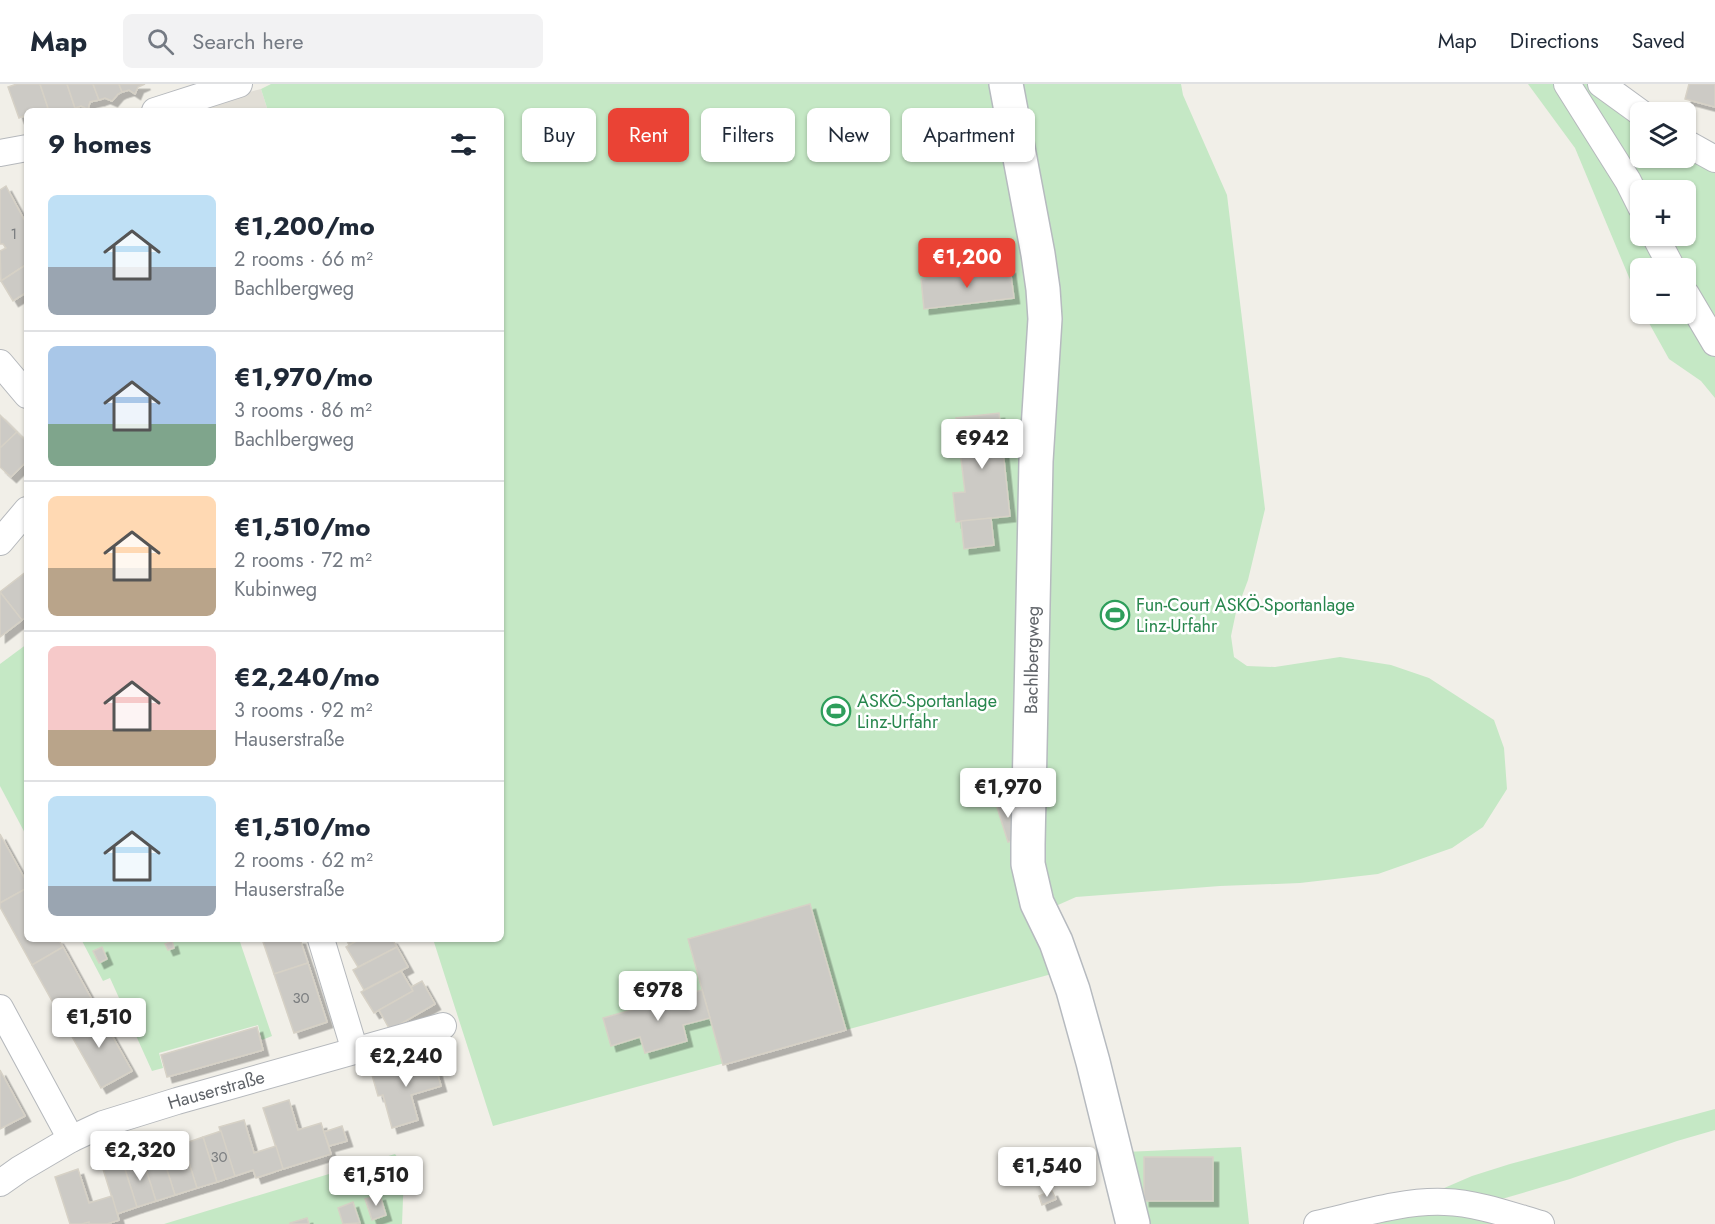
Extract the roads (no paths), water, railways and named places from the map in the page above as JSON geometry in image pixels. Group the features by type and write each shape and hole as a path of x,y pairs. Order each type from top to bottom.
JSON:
{"street":[{"path":"164,108 239,84"},
{"name":"Bachlbergweg","path":"1006,84 1038,254 1045,319 1036,461 1028,864 1037,903 1056,942 1073,990 1133,1224"},
{"path":"1567,84 1630,185"},
{"path":"1602,84 1630,105"},
{"path":"0,153 24,149"},
{"path":"1696,149 1715,159"},
{"path":"1696,311 1715,343"},
{"path":"0,363 24,391"},
{"path":"0,542 24,514"},
{"path":"322,942 355,1051"},
{"path":"0,1008 71,1139"},
{"name":"Hauserstraße","path":"0,1183 71,1139 113,1120 443,1026"},
{"path":"1317,1224 1404,1206 1446,1202 1475,1206 1541,1224"}],"place":[{"name":"Fun-Court ASKÖ-Sportanlage Linz-Urfahr","path":"1115,615"},
{"name":"ASKÖ-Sportanlage Linz-Urfahr","path":"836,711"}]}
